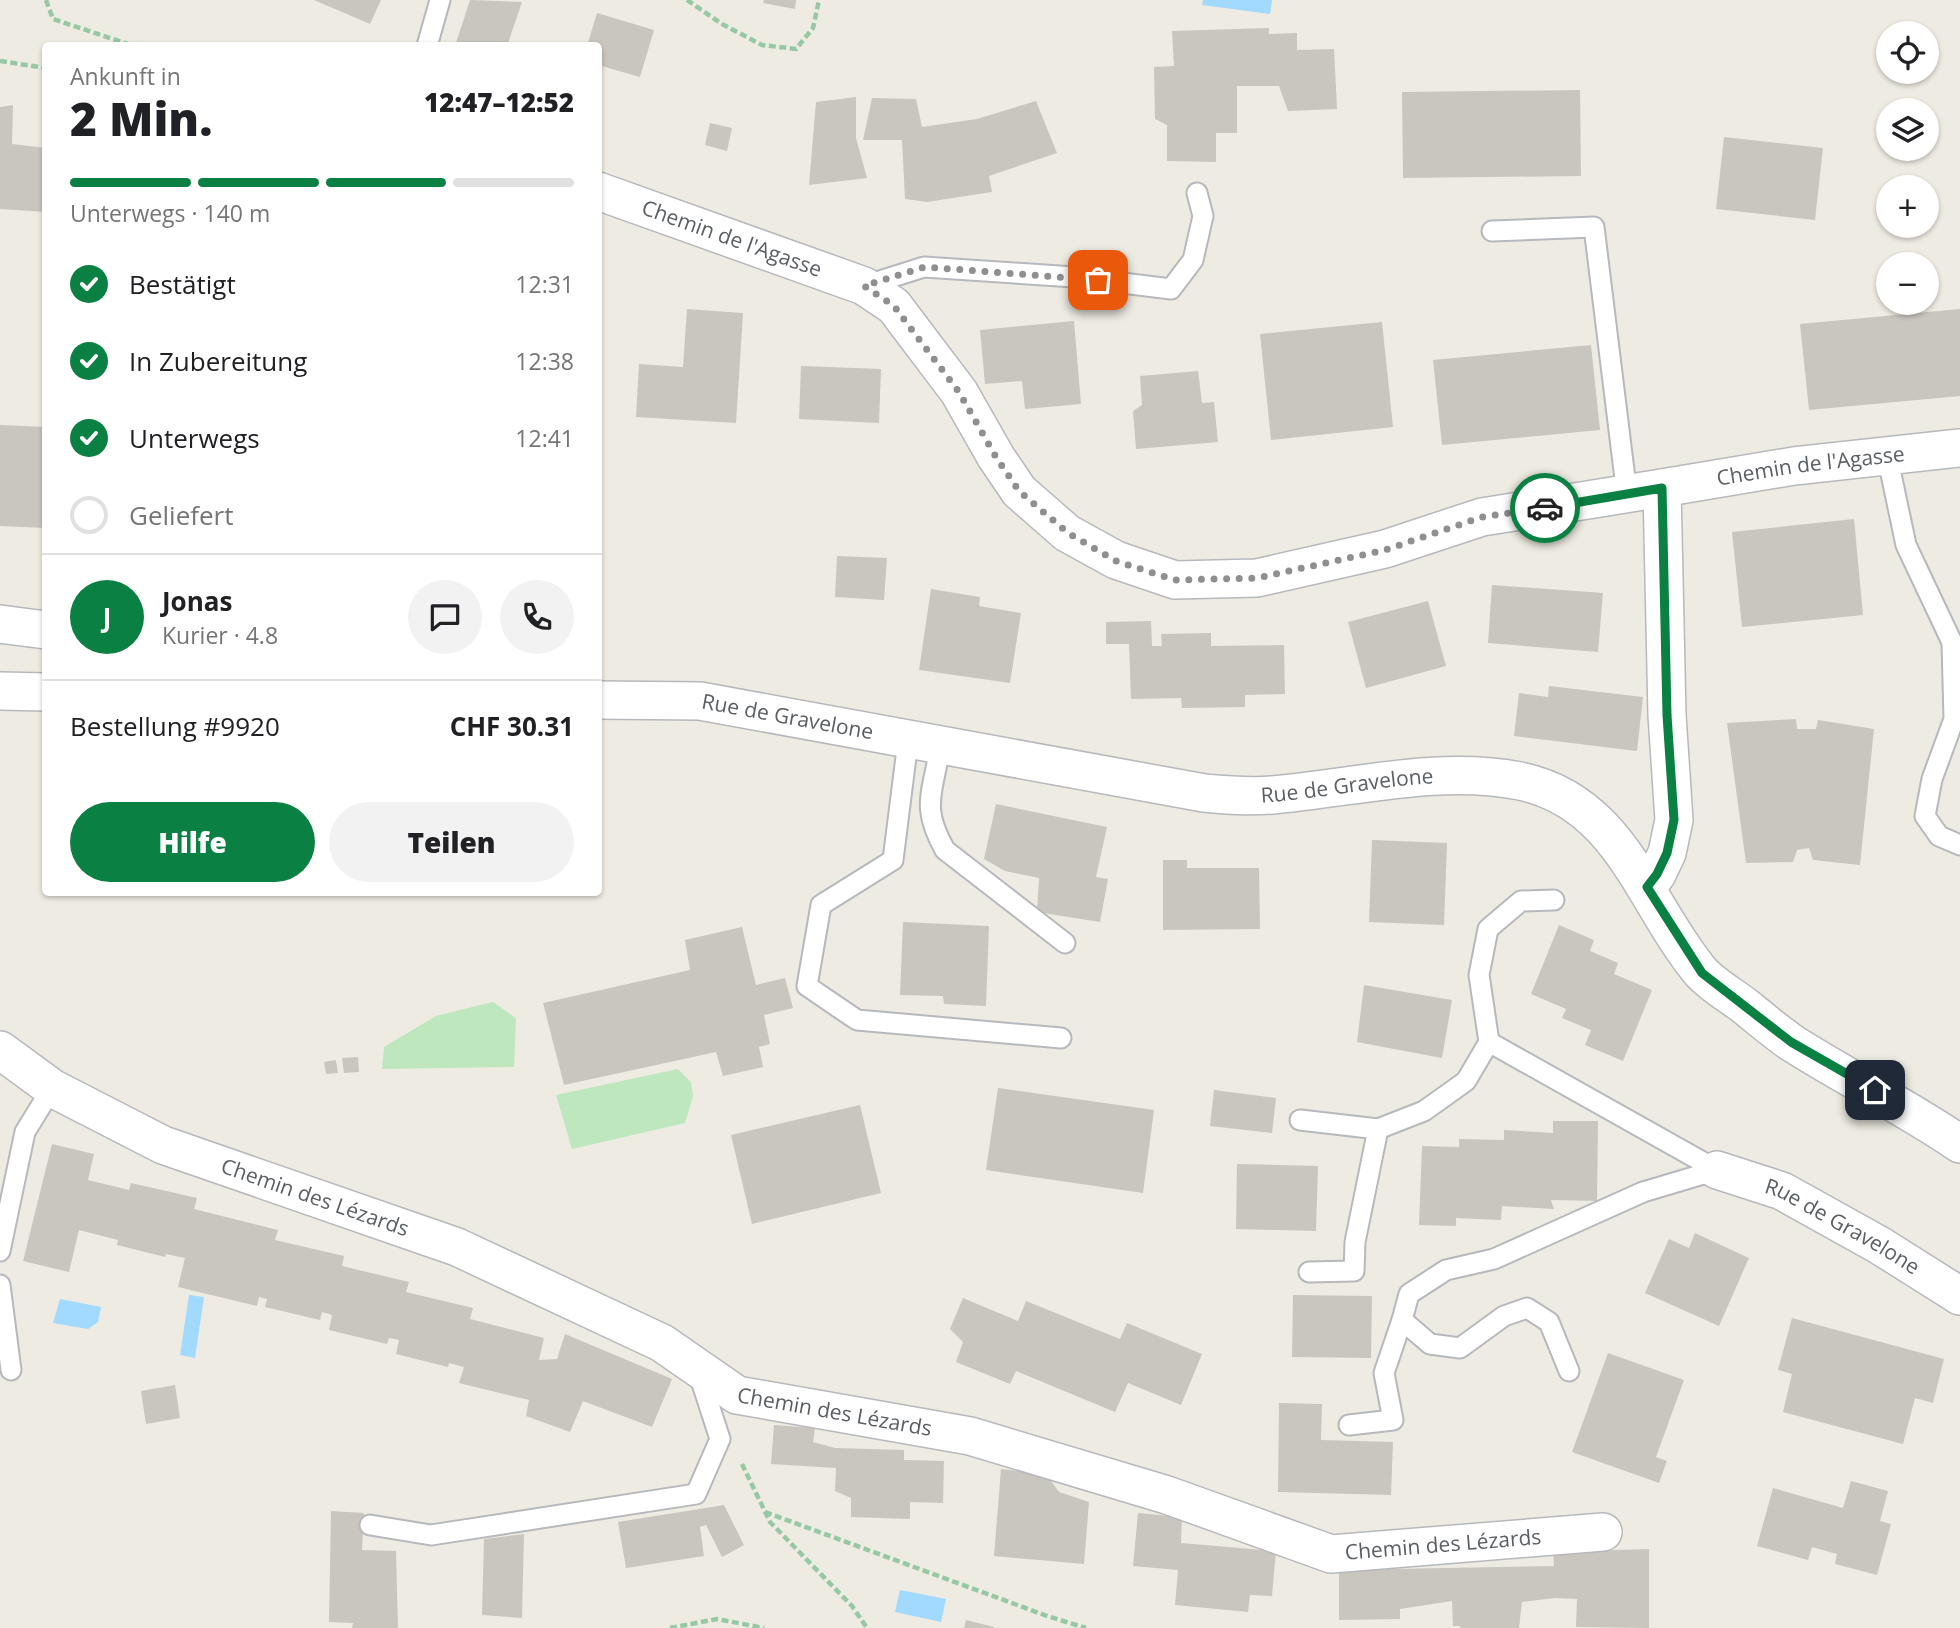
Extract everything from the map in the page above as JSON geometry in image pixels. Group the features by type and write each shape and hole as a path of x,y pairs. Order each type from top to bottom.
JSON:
{"street":[{"name":"Chemin de l'Agasse","path":"602,192 864,286 894,306 959,392 1019,491 1068,533 1116,561 1175,580 1257,578 1385,550 1482,517 1794,466 1960,448"},
{"path":"1645,491 1667,715 1674,820 1667,853 1647,887"},
{"path":"0,624 42,629"},
{"path":"0,691 42,692"},
{"name":"Rue de Gravelone","path":"602,700 699,701 1197,792 1243,796 1270,795 1438,776 1483,776 1551,790 1577,806 1603,828 1618,846 1702,973 1791,1042 1917,1115 1960,1144"},
{"name":"Chemin des Lézards","path":"0,1050 52,1088 163,1145 457,1247 662,1343 737,1395 970,1436 1167,1494 1331,1554 1603,1532"},
{"name":"Rue de Gravelone","path":"1717,1170 1782,1191 1890,1251 1960,1296"}],"lane":[{"path":"428,42 440,0"},
{"path":"864,286 925,267 1074,277 1171,289 1193,260 1203,216 1197,193"},
{"path":"1492,231 1594,228 1645,491"},
{"path":"1885,456 1906,545 1956,651 1954,719 1932,779 1925,816 1939,835 1960,845"},
{"path":"924,744 933,828 945,850 1065,943"},
{"path":"924,744 893,860 821,905 807,986 857,1020 1061,1038"},
{"path":"1300,1120 1378,1129 1424,1111 1466,1081 1489,1042 1479,975 1488,929 1521,901 1554,900"},
{"name":"Rue de Gravelone","path":"1489,1042 1717,1170"},
{"path":"0,1251 24,1132 52,1088"},
{"path":"1309,1272 1354,1271 1355,1242 1378,1129"},
{"path":"1349,1425 1393,1420 1384,1373 1409,1294 1446,1270 1494,1259 1643,1192 1717,1170"},
{"path":"0,1285 11,1370"},
{"path":"1402,1320 1430,1344 1460,1348 1504,1316 1527,1308 1549,1322 1569,1370"},
{"path":"370,1525 430,1535 696,1494 720,1439 697,1367"}],"path":[{"path":"46,0 53,19 122,42"},
{"path":"687,0 722,24 762,45 796,49 813,28 819,0"},
{"path":"0,61 42,67"},
{"path":"720,1439 739,1456 770,1522 852,1606 867,1628"},
{"path":"765,1512 1046,1616 1086,1628"},
{"path":"670,1628 717,1619 764,1628"}],"green space":[{"path":"493,1002 516,1018 514,1067 382,1069 384,1047 436,1016"},
{"path":"678,1069 691,1082 693,1096 685,1123 572,1149 556,1095"}],"water":[{"path":"1203,0 1272,0 1270,14 1202,5"},
{"path":"189,1295 204,1297 195,1358 180,1355"},
{"path":"60,1299 101,1307 98,1322 88,1329 53,1323"},
{"path":"900,1590 946,1599 941,1622 895,1612"}],"building":[{"path":"314,0 381,0 370,24"},
{"path":"470,0 522,2 508,42 456,42"},
{"path":"764,0 796,0 795,9 763,3"},
{"path":"597,13 654,30 640,77 602,66 602,42 588,42"},
{"path":"1269,28 1269,34 1297,33 1297,50 1334,49 1337,109 1288,111 1279,86 1237,86 1237,133 1216,133 1216,162 1167,161 1167,125 1155,119 1154,67 1174,66 1172,31"},
{"path":"1580,90 1581,176 1403,178 1402,92"},
{"path":"856,97 856,138 867,178 809,185 816,102"},
{"path":"872,98 916,99 922,127 977,119 1036,101 1057,153 989,176 992,192 927,202 905,199 902,140 863,140"},
{"path":"13,105 12,144 42,148 42,212 0,209 0,107"},
{"path":"710,123 732,128 727,151 705,145"},
{"path":"1724,137 1823,148 1815,220 1716,209"},
{"path":"687,309 743,313 736,423 636,417 639,364 683,367"},
{"path":"1960,309 1960,396 1809,410 1800,324 1896,315 1939,315 1939,311"},
{"path":"1074,321 1081,404 1025,409 1022,381 985,384 980,330"},
{"path":"1382,322 1393,427 1271,440 1260,334"},
{"path":"1591,345 1600,430 1442,445 1433,360"},
{"path":"801,366 881,369 879,423 799,419"},
{"path":"1198,371 1202,403 1214,402 1218,442 1136,449 1133,411 1142,405 1140,376"},
{"path":"0,425 42,427 42,528 0,526"},
{"path":"1854,519 1863,615 1742,627 1732,532"},
{"path":"837,556 887,558 884,600 835,597"},
{"path":"1492,585 1603,593 1598,652 1488,643"},
{"path":"931,589 980,597 979,606 1021,613 1010,683 919,670"},
{"path":"1428,601 1446,666 1366,688 1348,622"},
{"path":"1151,621 1152,646 1162,646 1161,634 1211,633 1211,646 1284,645 1285,694 1245,695 1245,707 1182,708 1181,698 1131,699 1129,644 1106,644 1106,622"},
{"path":"1549,686 1643,697 1637,751 1514,736 1519,693 1548,697"},
{"path":"1796,719 1797,729 1816,729 1818,720 1874,729 1860,865 1813,860 1809,848 1797,850 1793,862 1746,863 1727,723"},
{"path":"996,804 1107,827 1096,877 1108,879 1100,922 1037,912 1039,878 1005,871 984,859"},
{"path":"1372,840 1447,843 1444,925 1369,922"},
{"path":"1163,860 1187,860 1187,868 1259,868 1260,929 1163,930"},
{"path":"903,922 989,926 986,1006 944,1004 943,996 900,995"},
{"path":"1559,925 1594,940 1590,951 1618,963 1614,974 1652,990 1623,1061 1585,1045 1591,1030 1562,1018 1566,1009 1531,994"},
{"path":"742,927 756,985 785,978 793,1008 764,1015 770,1044 759,1047 763,1067 723,1076 716,1052 564,1085 543,1003 690,970 685,940"},
{"path":"1364,985 1452,1000 1442,1058 1357,1042"},
{"path":"358,1057 359,1072 344,1073 342,1058"},
{"path":"336,1060 338,1073 326,1074 324,1062"},
{"path":"998,1088 1154,1110 1143,1193 986,1170"},
{"path":"1214,1090 1276,1098 1272,1133 1210,1126"},
{"path":"860,1105 881,1193 752,1224 731,1135"},
{"path":"1553,1121 1598,1121 1597,1201 1551,1200 1554,1209 1502,1206 1501,1220 1456,1218 1456,1226 1419,1225 1422,1146 1459,1147 1459,1139 1504,1140 1504,1130 1553,1133"},
{"path":"52,1144 94,1154 88,1180 129,1190 131,1183 197,1198 194,1209 278,1230 275,1240 344,1256 342,1266 409,1282 406,1292 473,1308 470,1319 544,1338 539,1360 557,1359 565,1334 672,1379 652,1427 583,1401 570,1432 526,1416 529,1400 459,1383 464,1367 449,1363 448,1367 396,1354 399,1340 389,1338 387,1344 329,1330 332,1315 322,1312 320,1320 265,1307 267,1299 259,1297 257,1306 178,1287 185,1258 166,1254 165,1257 117,1245 118,1240 79,1230 69,1272 23,1261"},
{"path":"1237,1164 1318,1166 1316,1231 1236,1229"},
{"path":"1695,1233 1749,1258 1719,1326 1645,1293 1669,1239 1689,1248"},
{"path":"1293,1295 1372,1296 1371,1358 1292,1357"},
{"path":"963,1298 1018,1321 1026,1301 1120,1339 1127,1323 1202,1354 1181,1405 1128,1383 1115,1412 1016,1371 1010,1384 956,1362 963,1342 950,1329"},
{"path":"1792,1318 1944,1359 1933,1403 1915,1398 1903,1444 1783,1412 1792,1374 1778,1370"},
{"path":"1608,1353 1684,1380 1656,1457 1667,1461 1659,1483 1572,1452"},
{"path":"175,1385 180,1418 146,1424 141,1391"},
{"path":"1279,1403 1322,1404 1321,1440 1393,1442 1391,1495 1278,1492"},
{"path":"774,1425 815,1428 813,1442 835,1448 904,1450 904,1460 944,1461 943,1503 910,1502 910,1519 851,1517 851,1498 835,1491 836,1468 771,1464"},
{"path":"1001,1469 1046,1474 1059,1492 1089,1502 1084,1564 994,1556"},
{"path":"1851,1481 1888,1491 1880,1521 1891,1524 1877,1575 1835,1564 1837,1554 1812,1547 1808,1560 1757,1546 1773,1488 1843,1508"},
{"path":"724,1505 744,1545 722,1557 706,1525 700,1527 704,1556 626,1568 618,1522"},
{"path":"331,1511 364,1513 362,1550 396,1551 398,1628 352,1628 353,1623 329,1622"},
{"path":"1138,1513 1182,1517 1181,1543 1276,1551 1272,1596 1250,1595 1248,1612 1175,1605 1178,1570 1133,1566"},
{"path":"524,1534 522,1618 482,1615 484,1539"},
{"path":"1649,1549 1649,1628 1576,1627 1577,1599 1555,1598 1522,1602 1519,1628 1453,1626 1452,1601 1400,1609 1400,1619 1339,1620 1339,1570 1554,1566 1553,1552"},
{"path":"966,1620 994,1627 994,1628 964,1628"}],"way so far":[{"path":"1098,280 925,267 864,286 894,306 959,392 1019,491 1068,533 1116,561 1175,580 1257,578 1385,550 1482,517 1545,508"}],"route":[{"path":"1545,508 1662,488 1667,715 1674,820 1667,853 1647,887 1702,973 1791,1042 1875,1090"}]}
